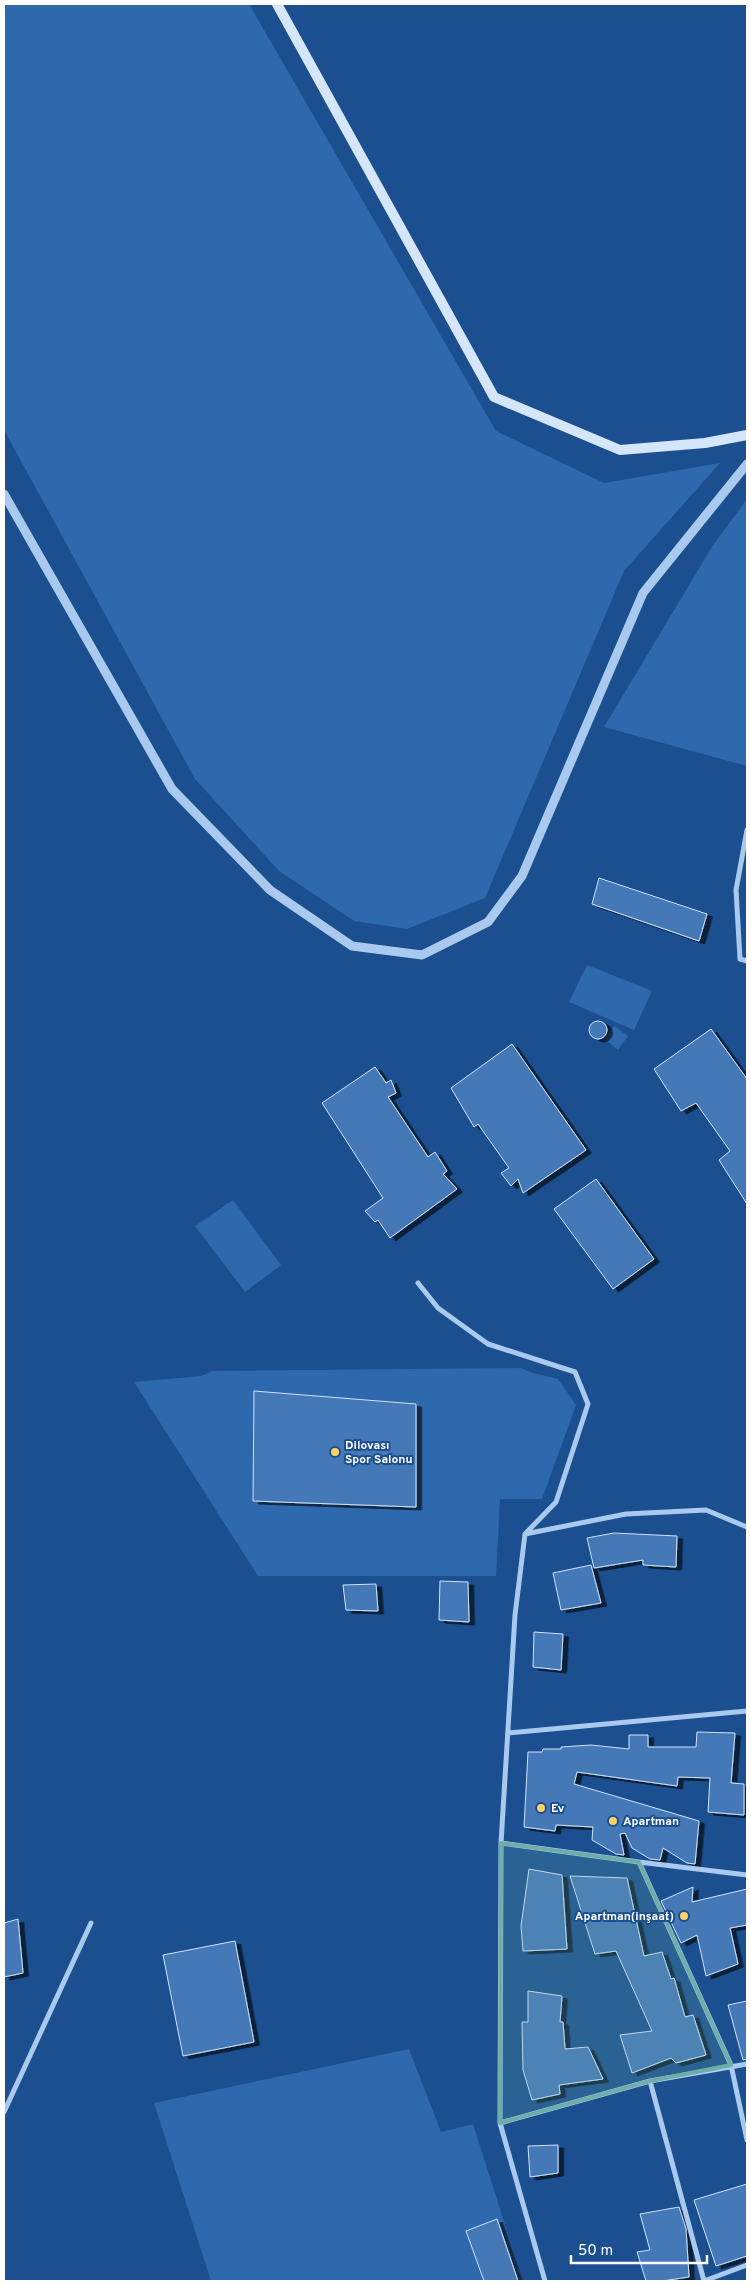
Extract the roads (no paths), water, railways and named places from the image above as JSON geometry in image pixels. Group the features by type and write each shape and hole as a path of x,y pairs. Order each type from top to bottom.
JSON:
{"main road":[{"path":"277,4 494,397 620,450 705,443 747,435"}],"street":[{"path":"4,494 172,789 270,890 352,946 422,955 488,922 522,876 642,593 747,464"},
{"path":"747,830 736,890 740,958 747,961"},
{"path":"418,1283 438,1308 488,1344 575,1372 588,1404 556,1502 524,1534 515,1615 501,1843 500,2123 545,2281"},
{"path":"524,1534 626,1514 706,1510 747,1527"},
{"path":"508,1733 747,1711"},
{"path":"501,1843 747,1875"},
{"path":"638,1862 731,2065 747,2140"},
{"path":"4,2112 92,1923"},
{"path":"500,2123 650,2081 731,2065 747,2064"},
{"path":"650,2081 704,2281 747,2265"}],"place":[{"name":"Dilovası Spor Salonu","path":"335,1452"},
{"name":"Ev","path":"541,1808"},
{"name":"Apartman","path":"613,1821"},
{"name":"Apartman(inşaat)","path":"684,1916"}]}
